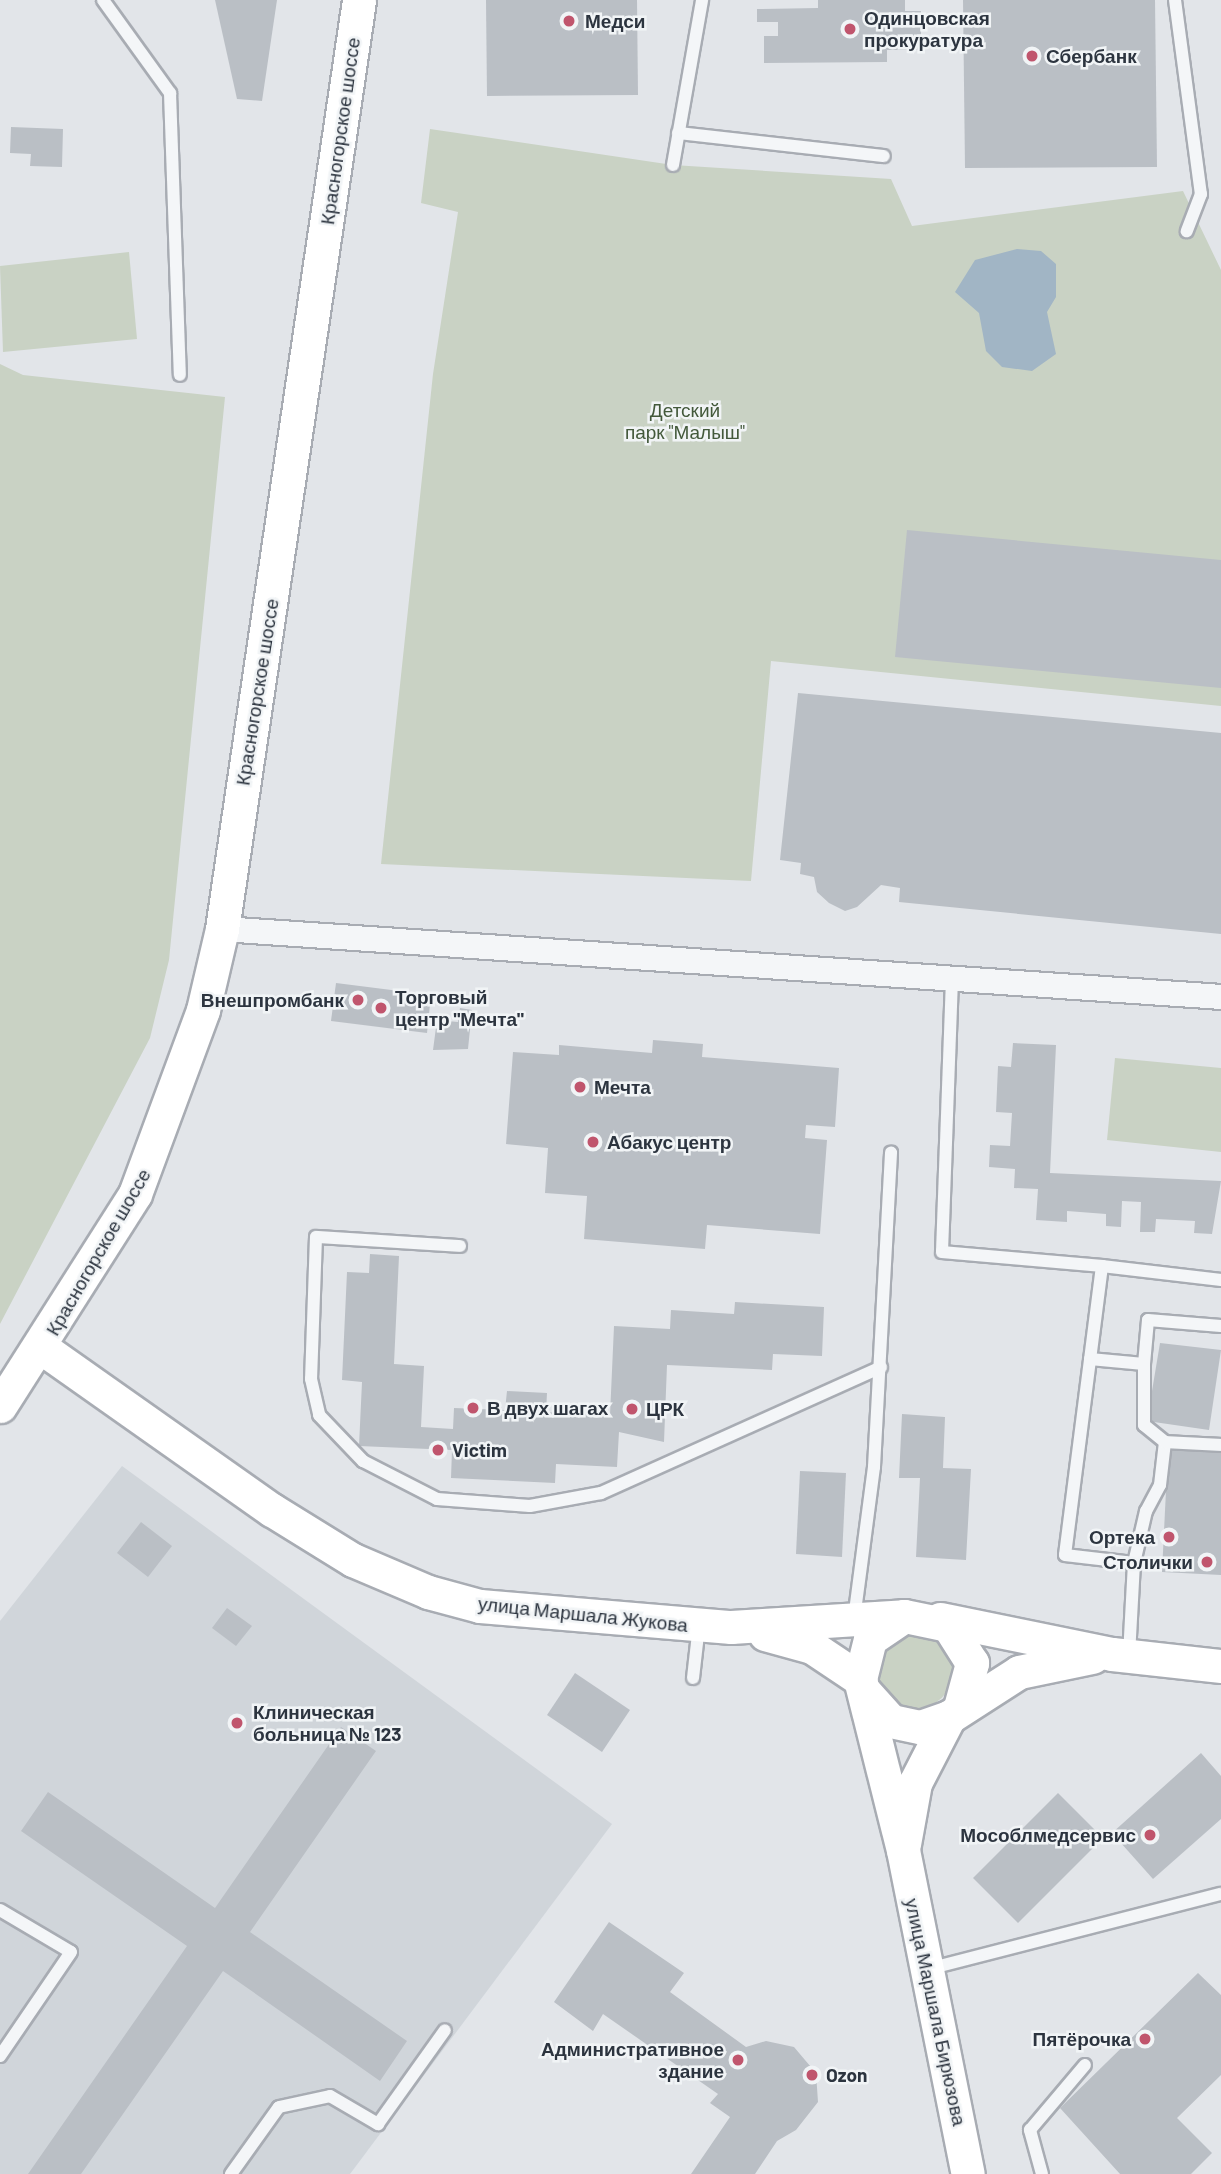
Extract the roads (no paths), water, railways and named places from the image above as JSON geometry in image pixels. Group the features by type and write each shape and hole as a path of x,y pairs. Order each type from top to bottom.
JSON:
{"street":[{"name":"Красногорское шоссе","path":"0,1406 42,1348 108,1242 157,1145 203,1010 222,929 359,0"},
{"path":"222,929 1221,998"},
{"name":"улица Маршала Жукова","path":"42,1348 272,1510 352,1560 402,1581 480,1606 731,1627 919,1617 1121,1655 1221,1666"},
{"path":"861,1683 870,1639 919,1617 968,1648 972,1678 915,1783 903,1850"},
{"path":"731,1627 812,1647 861,1683 878,1712 905,1726 954,1712 1019,1672 1121,1655"},
{"name":"улица Маршала Бирюзова","path":"861,1683 903,1850 968,2174"}],"lane":[{"path":"103,0 170,93 180,375"},
{"path":"673,165 702,0"},
{"path":"1175,0 1201,194 1187,231"},
{"path":"678,133 884,156"},
{"path":"952,979 942,1252 1221,1280"},
{"path":"854,1619 881,1367 891,1152"},
{"path":"460,1246 316,1237 311,1378 319,1415 363,1461 436,1499 530,1506 601,1493 881,1367"},
{"path":"1102,1266 1065,1555 1134,1563"},
{"path":"1221,1326 1148,1320 1144,1364 1144,1425 1165,1442 1221,1445"},
{"path":"1090,1359 1144,1364"},
{"path":"1121,1655 1134,1563 1146,1511 1160,1485 1165,1442"},
{"path":"693,1678 699,1625"},
{"path":"928,1969 1221,1894"},
{"path":"0,1910 71,1952 0,2056"},
{"path":"231,2174 279,2107 330,2096 378,2124 445,2031"},
{"path":"1042,2174 1030,2130 1085,2065"}],"water":[{"path":"1017,249 1041,251 1056,264 1056,297 1047,312 1056,354 1032,371 1002,367 986,351 979,313 955,292 975,260"}],"place":[{"name":"Медси","path":"569,21"},
{"name":"Одинцовская прокуратура","path":"850,29"},
{"name":"Сбербанк","path":"1032,56"},
{"name":"Внешпромбанк","path":"358,1000"},
{"name":"Торговый центр \"Мечта\"","path":"381,1008"},
{"name":"Мечта","path":"580,1087"},
{"name":"Абакус центр","path":"593,1142"},
{"name":"В двух шагах","path":"473,1408"},
{"name":"ЦРК","path":"632,1409"},
{"name":"Victim","path":"438,1450"},
{"name":"Ортека","path":"1169,1537"},
{"name":"Столички","path":"1207,1562"},
{"name":"Клиническая больница № 123","path":"237,1723"},
{"name":"Мособлмедсервис","path":"1150,1835"},
{"name":"Пятёрочка","path":"1145,2039"},
{"name":"Административное здание","path":"738,2060"},
{"name":"Ozon","path":"812,2075"}],"park label":[{"name":"Детский парк \"Малыш\"","path":"685,421"}]}
